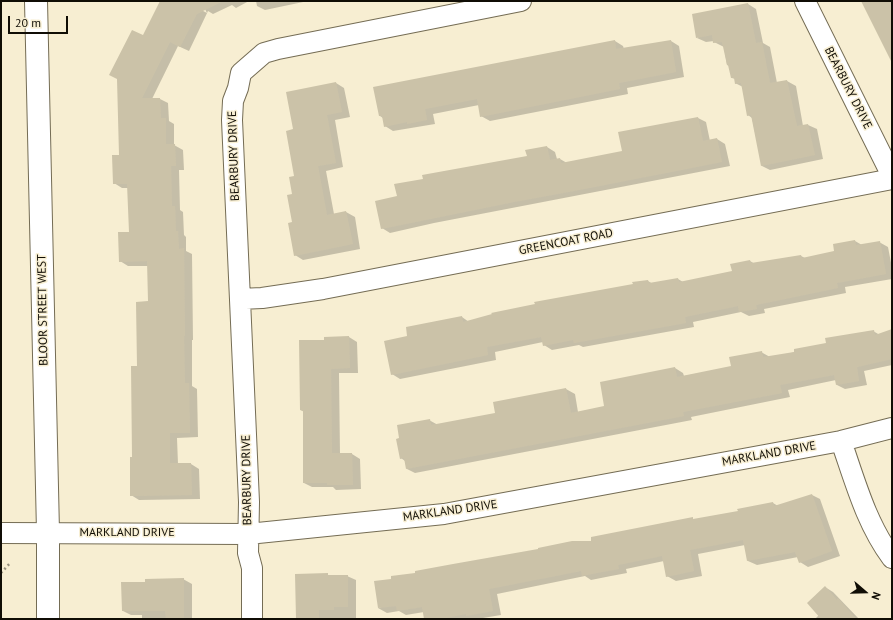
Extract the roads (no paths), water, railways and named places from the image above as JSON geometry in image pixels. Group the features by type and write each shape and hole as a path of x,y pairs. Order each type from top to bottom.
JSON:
{"main road":[{"name":"BLOOR STREET WEST","path":"36,1 48,532 48,619"}],"street":[{"name":"BEARBURY DRIVE","path":"252,619 252,568 248,553 249,502 232,120 233,101 238,88 241,73 264,53 278,49 521,1"},
{"name":"BEARBURY DRIVE","path":"805,1 892,176"},
{"name":"GREENCOAT ROAD","path":"240,299 262,298 323,289 892,179"},
{"name":"MARKLAND DRIVE","path":"1,532 248,534 444,514 841,441 892,428"},
{"path":"841,441 865,509 881,543 892,558"}]}
